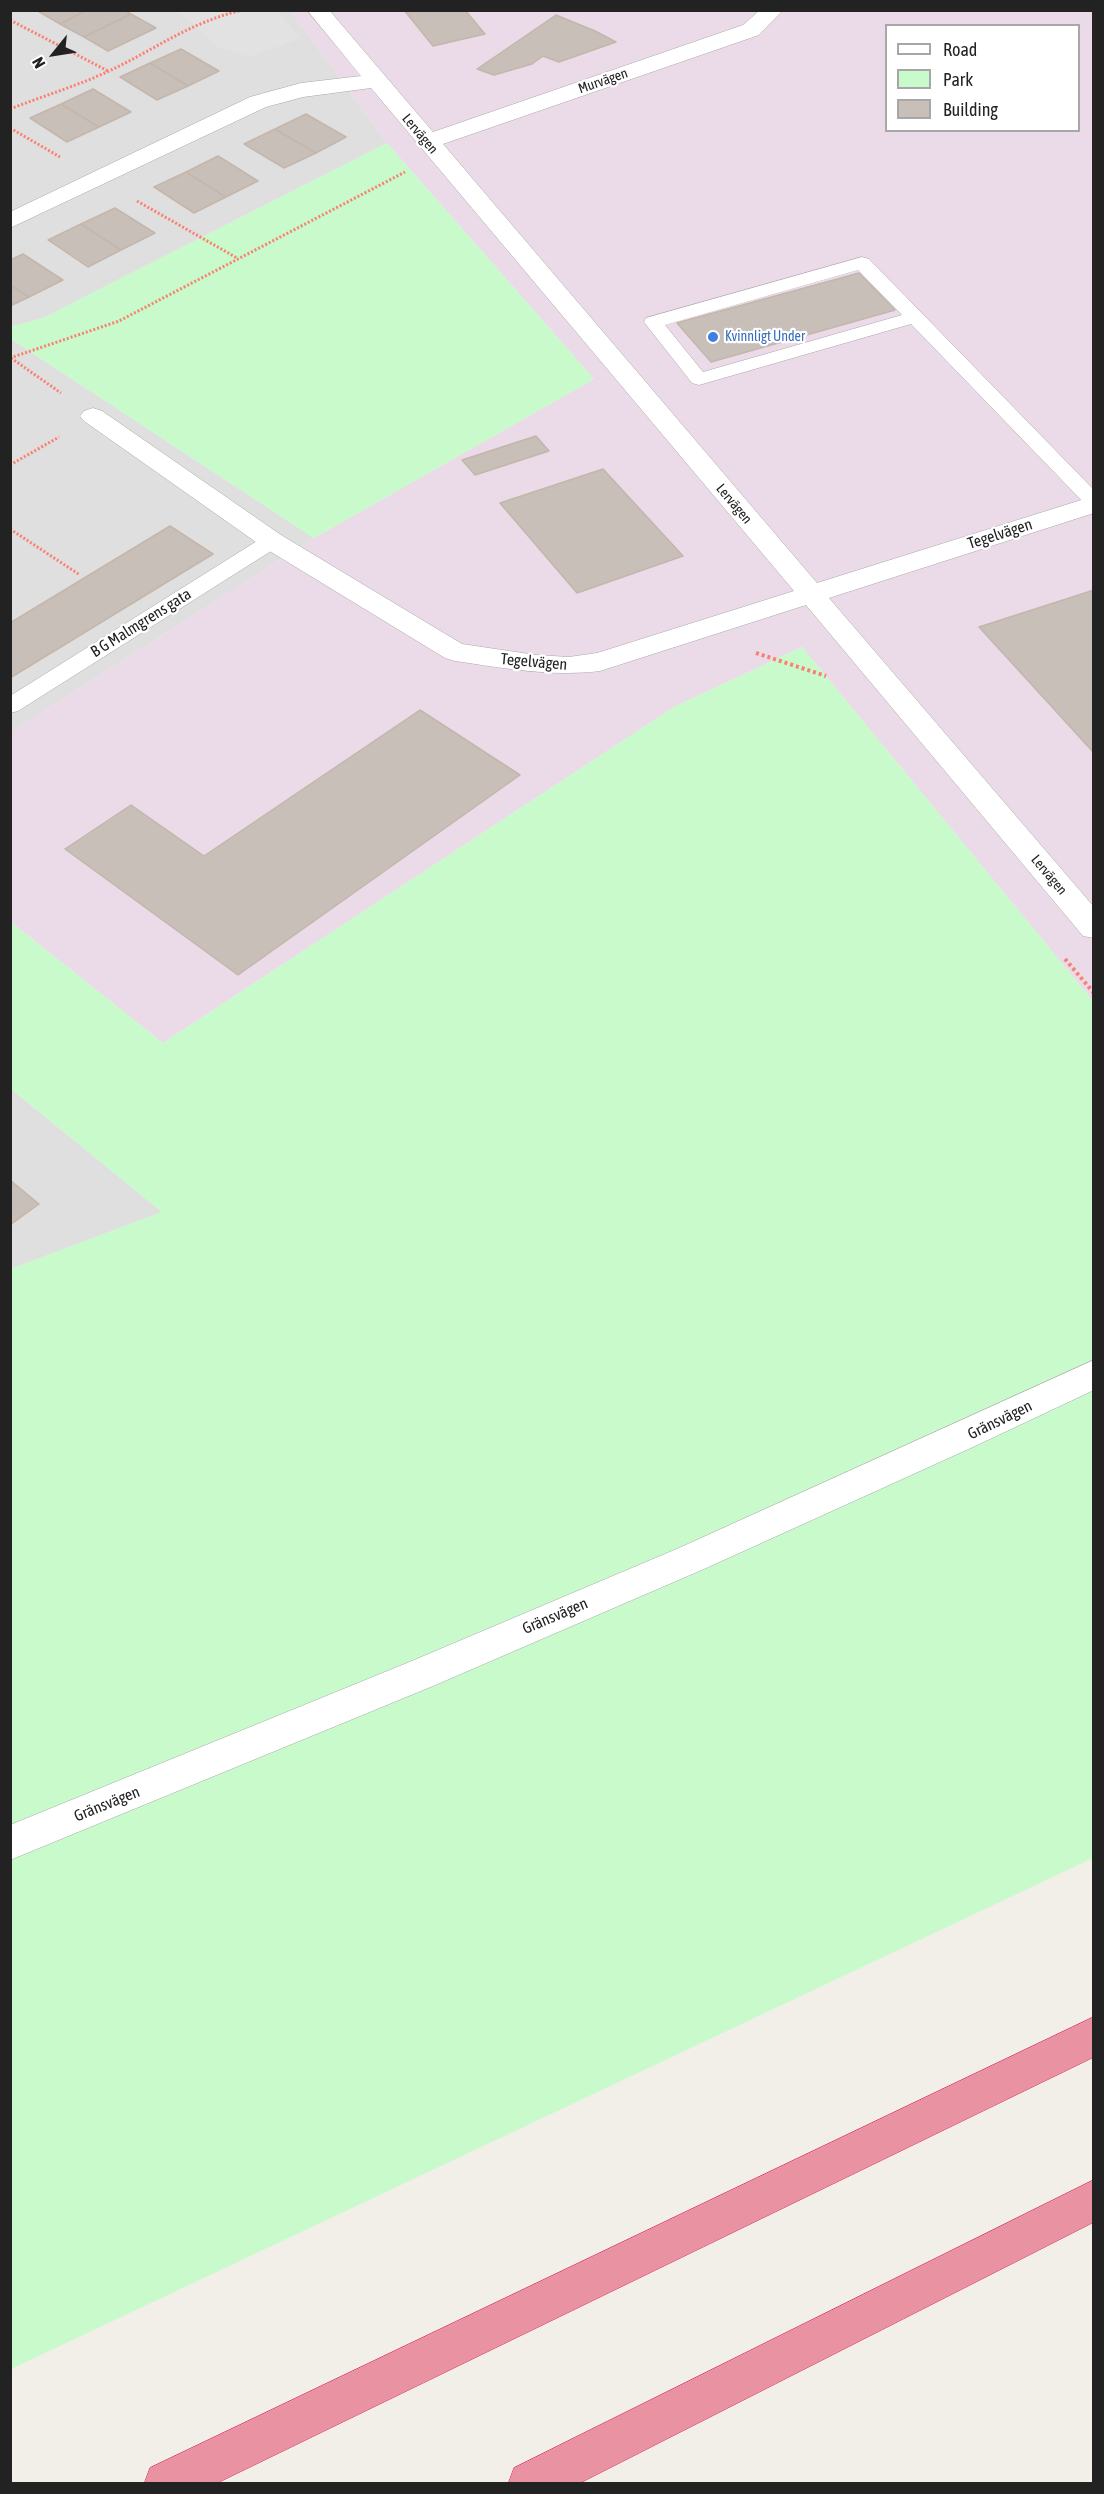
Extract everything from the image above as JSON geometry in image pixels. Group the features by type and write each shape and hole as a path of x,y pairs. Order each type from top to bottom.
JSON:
{"highway":[{"path":"166,2484 1094,2036"},
{"path":"530,2484 1094,2200"}],"street":[{"name":"Lervägen","path":"317,10 1094,928"},
{"name":"Murvägen","path":"435,151 751,30 773,10"},
{"path":"10,221 258,102 301,90 375,81"},
{"name":"Tegelvägen","path":"93,416 272,541 455,652 536,664 569,666 600,662 1094,503"},
{"name":"Gränsvägen","path":"10,1843 652,1575 942,1448 1094,1374"}],"lane":[{"path":"914,317 699,379 653,322 861,263 914,317 1094,503"},
{"name":"B G Malmgrens gata","path":"10,706 272,541"}],"path":[{"path":"10,109 109,71 183,30 221,15 243,10"},
{"path":"10,20 109,71"},
{"path":"11,358 118,321 395,176 435,151"},
{"path":"10,465 93,416 11,358"},
{"path":"10,529 80,575"},
{"path":"719,624 744,650 827,677"},
{"path":"1058,950 1094,993"}],"shaded area":[{"path":"11,11 291,11 387,143 43,318 11,327"},
{"path":"174,11 277,11 301,38 250,57 219,48 183,15"},
{"path":"291,11 1093,11 1093,1001 802,647 674,707 163,1043 11,922 11,732 314,538 594,379 387,143"},
{"path":"11,339 314,538 11,732"},
{"path":"11,1089 162,1212 11,1269"}],"green space":[{"path":"387,143 594,379 314,538 11,339 11,327 43,318"},
{"path":"802,647 1093,1001 1093,1858 11,2369 10,1269 162,1212 11,1089 11,922 163,1043 674,707"}],"building":[{"path":"36,10 87,10 60,24"},
{"path":"87,10 124,10 131,14 84,37 60,24"},
{"path":"404,10 465,10 485,34 433,46"},
{"path":"131,14 156,28 108,51 84,37"},
{"path":"556,15 616,42 559,62 543,56 532,64 494,75 477,69"},
{"path":"181,49 219,71 188,86 150,63"},
{"path":"150,63 188,86 157,100 120,77"},
{"path":"93,89 131,112 99,127 61,104"},
{"path":"61,104 99,127 67,142 30,118"},
{"path":"306,114 346,137 316,153 275,129"},
{"path":"275,129 316,153 284,168 244,144"},
{"path":"218,156 258,181 226,197 186,172"},
{"path":"186,172 226,197 194,213 154,187"},
{"path":"115,208 155,233 121,250 81,224"},
{"path":"81,224 121,250 88,267 48,240"},
{"path":"23,254 63,280 29,297 10,285 10,260"},
{"path":"859,273 895,310 711,362 677,323"},
{"path":"10,285 29,297 10,306"},
{"path":"536,436 549,451 475,475 462,460"},
{"path":"603,469 683,556 577,593 500,503"},
{"path":"170,526 213,554 10,678 10,623"},
{"path":"1094,590 1094,753 979,627"},
{"path":"420,710 520,775 238,975 65,849 131,805 204,856"},
{"path":"10,1180 39,1204 10,1225"}],"place":[{"name":"Kvinnligt Under","path":"713,337"}]}
